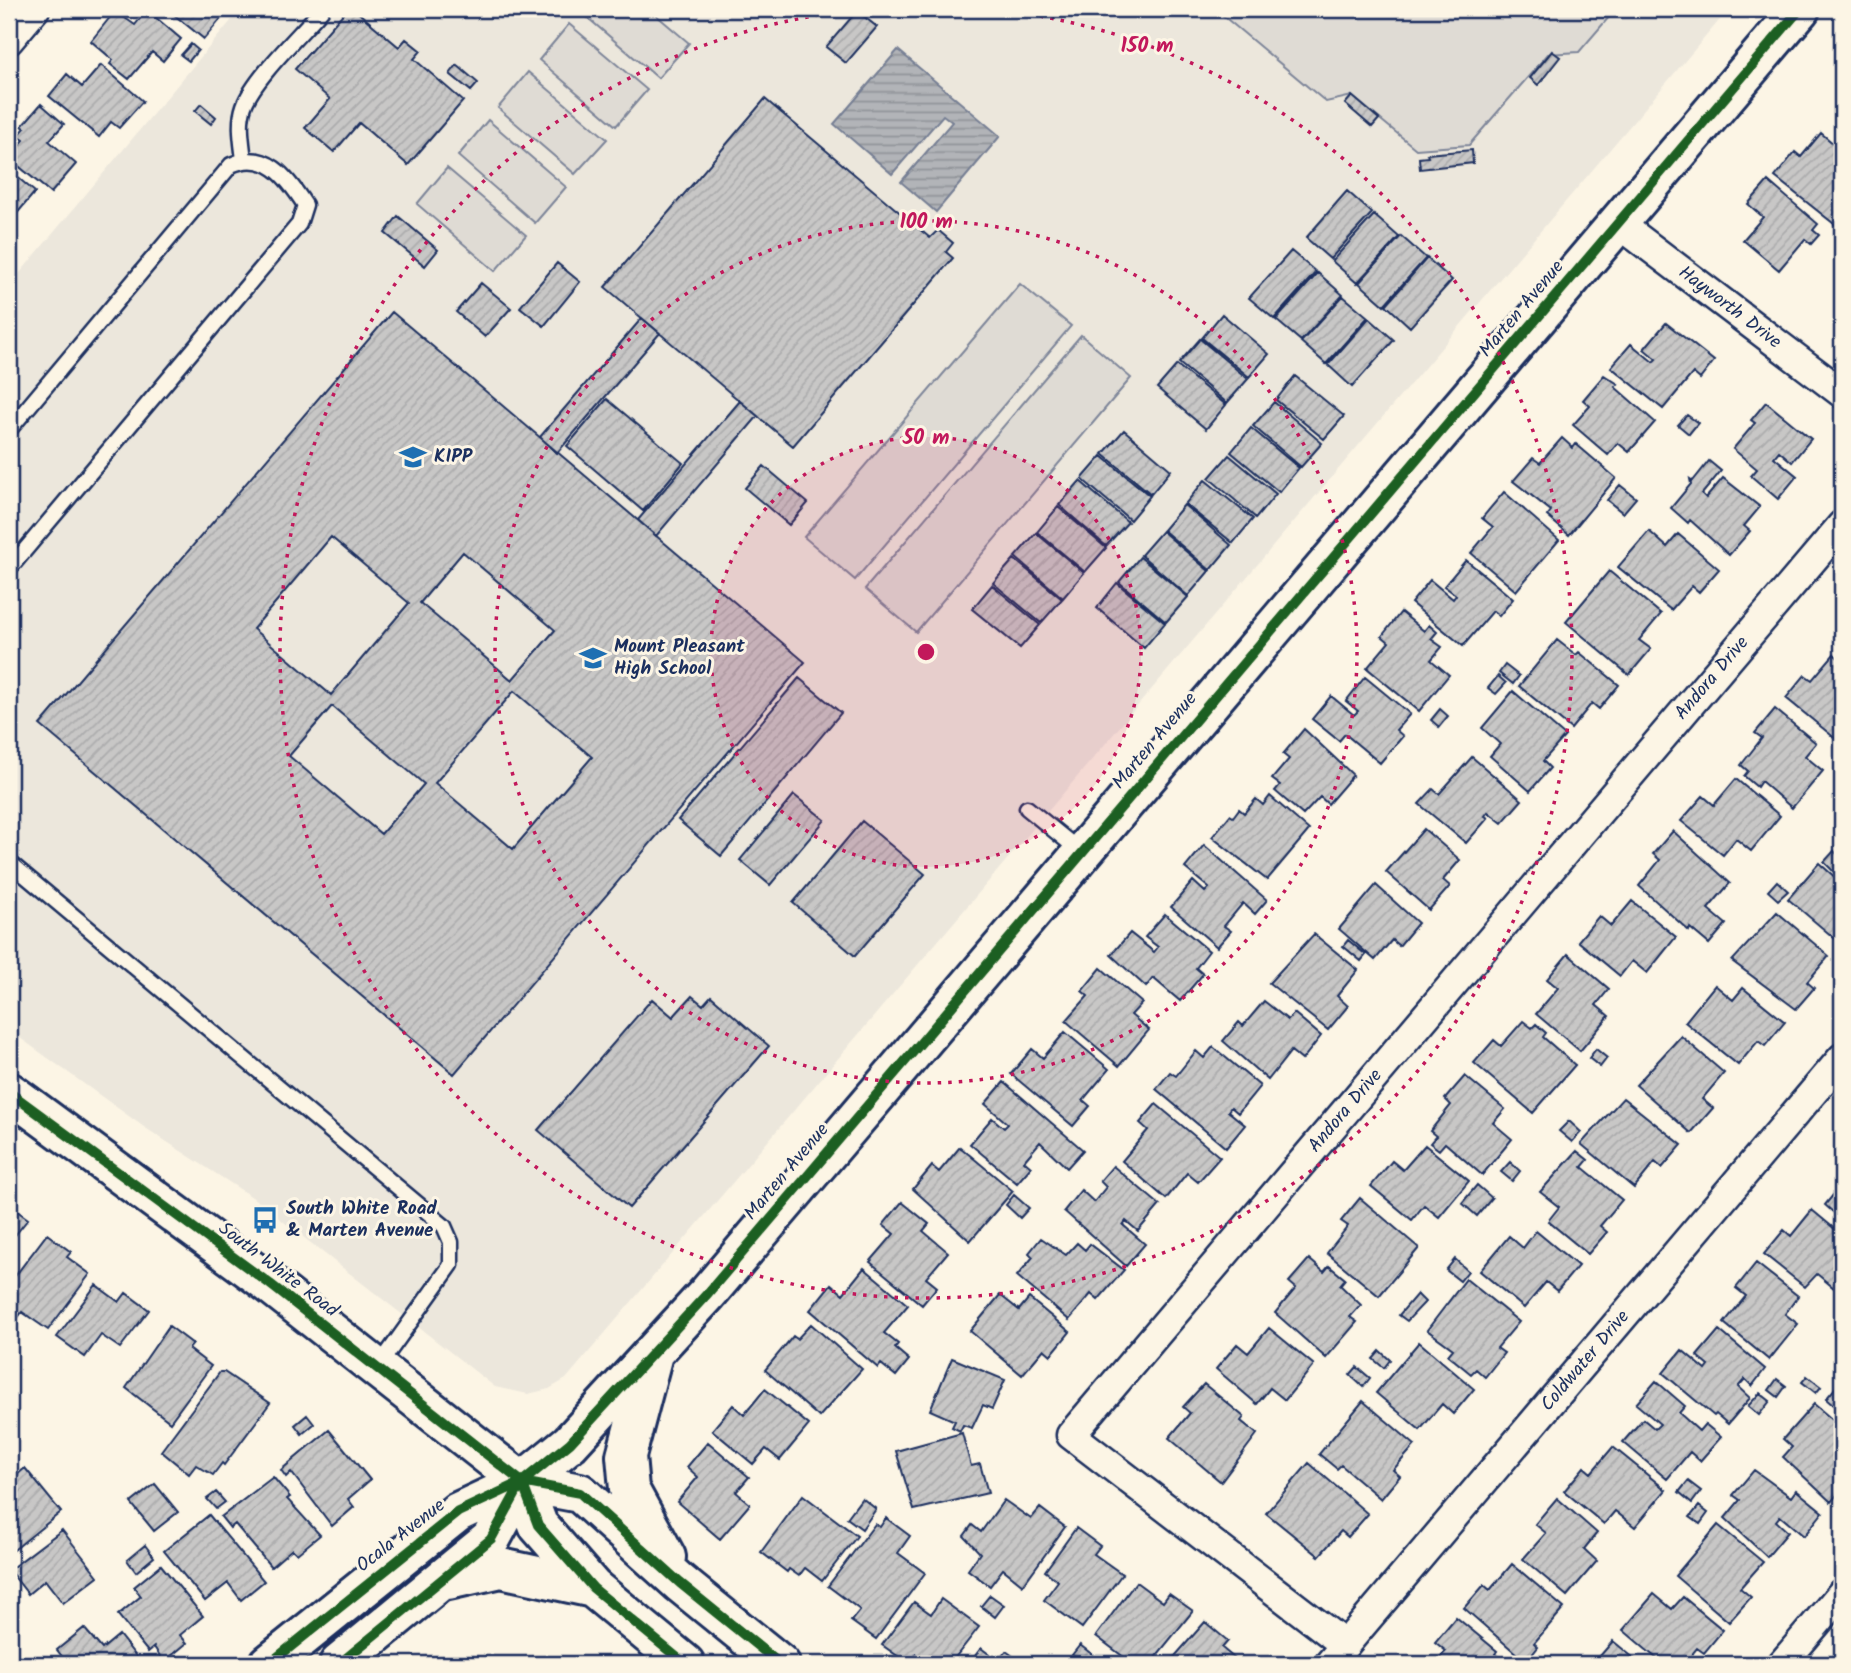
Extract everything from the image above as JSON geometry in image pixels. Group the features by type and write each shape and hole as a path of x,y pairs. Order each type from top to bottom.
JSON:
{"street":[{"path":"9,40 35,9"},
{"name":"Marten Avenue","path":"523,1482 570,1443 717,1282 1800,9"},
{"name":"Hayworth Drive","path":"1618,223 1842,394"},
{"name":"Andora Drive","path":"1337,1655 1071,1435 1842,525"},
{"name":"Coldwater Drive","path":"1337,1655 1842,1058"},
{"name":"South White Road","path":"9,1093 270,1284 523,1482 580,1493 680,1583 780,1664"},
{"path":"654,1352 626,1456 629,1489 680,1583"},
{"path":"339,1664 491,1539 523,1482"},
{"path":"523,1482 538,1525 593,1588 685,1664"},
{"name":"Ocala Avenue","path":"269,1664 457,1512 523,1482"},
{"path":"442,1581 500,1568 593,1588"},
{"path":"1782,1664 1842,1593"}],"lane":[{"path":"244,160 240,123 244,105 254,88 322,9"},
{"path":"9,430 231,166 244,160 260,159 290,182 305,205 299,224 9,569"},
{"path":"1027,808 1082,853"},
{"path":"9,862 444,1226 451,1242 451,1265 377,1368"}],"shaded area":[{"name":"Mount Pleasant High School","path":"241,9 1729,9 566,1379 549,1389 528,1394 495,1387 252,1197 144,1127 9,1030 9,286"},
{"path":"583,9 649,9 689,43 658,78 581,12"},
{"path":"1215,9 1616,9 1579,52 1548,54 1469,145 1416,149 1352,96 1326,102"},
{"path":"569,24 647,90 616,126 539,60"},
{"path":"898,50 1000,136 936,212 901,182 952,122 943,115 892,174 834,124"},
{"path":"528,72 607,139 575,174 498,108"},
{"path":"488,120 566,187 535,223 458,156"},
{"path":"447,168 526,235 495,271 417,204"},
{"path":"1020,284 1071,326 855,580 804,537"},
{"path":"1081,335 1131,378 916,632 865,589"}],"building":[{"path":"167,9 229,9 204,39"},
{"path":"347,9 354,9 399,47 406,39 421,51 414,59 463,101 408,165 359,123 334,152 305,128 330,99 295,69"},
{"path":"147,10 181,39 163,61 152,52 129,79 110,64 113,60 91,41 115,11 135,25"},
{"path":"857,11 877,27 846,63 826,47"},
{"path":"191,44 198,50 189,61 181,55"},
{"path":"1552,51 1560,57 1538,85 1530,78"},
{"path":"101,65 143,101 119,128 111,122 99,137 49,96 67,74 82,87"},
{"path":"457,65 478,83 471,91 450,74"},
{"path":"1352,96 1379,119 1372,127 1345,104"},
{"path":"765,99 930,238 938,230 953,243 946,252 953,258 793,446 605,287"},
{"path":"41,104 64,124 49,141 76,164 51,193 9,158 24,140 18,136 25,128 22,126"},
{"path":"201,104 216,117 211,124 195,111"},
{"path":"1821,133 1842,151 1842,221 1838,227 1775,177 1795,152 1801,157"},
{"path":"1472,150 1473,163 1420,169 1419,158 1428,157 1427,154"},
{"path":"9,170 35,192 9,223"},
{"path":"1768,181 1818,224 1813,230 1819,235 1811,244 1805,239 1779,270 1743,240 1763,217 1748,204"},
{"path":"1347,191 1372,213 1330,259 1306,238"},
{"path":"1374,215 1399,237 1357,283 1332,261"},
{"path":"398,216 438,250 425,266 385,233"},
{"path":"1401,236 1426,258 1384,305 1359,283"},
{"path":"1291,251 1316,272 1274,319 1249,298"},
{"path":"1427,258 1452,280 1410,327 1386,305"},
{"path":"557,263 580,282 544,326 520,307"},
{"path":"1318,273 1343,295 1301,341 1276,320"},
{"path":"481,283 511,308 485,337 456,312"},
{"path":"1343,296 1368,317 1326,364 1301,342"},
{"path":"392,312 805,662 454,1074 40,725","holes":["331,537 409,603 331,695 253,629","463,552 555,630 512,680 420,603","514,691 592,757 513,849 435,783","332,706 424,784 381,834 289,756"]},
{"path":"1222,314 1269,354 1249,377 1202,338"},
{"path":"642,318 660,333 557,453 540,437"},
{"path":"1369,318 1394,340 1352,387 1328,365"},
{"path":"1666,323 1714,361 1700,379 1693,373 1663,409 1611,367 1631,344 1653,362 1656,359 1644,349"},
{"path":"1200,339 1248,379 1227,403 1179,363"},
{"path":"1177,365 1226,405 1206,429 1157,388"},
{"path":"1604,375 1618,384 1615,387 1655,422 1629,452 1618,443 1608,455 1573,425 1590,406 1583,400"},
{"path":"1295,376 1344,416 1324,439 1276,400"},
{"path":"607,399 683,463 643,511 567,446"},
{"path":"740,401 758,416 656,536 638,520"},
{"path":"1274,402 1322,443 1301,467 1253,426"},
{"path":"1766,402 1811,439 1792,462 1779,451 1774,457 1797,476 1778,499 1751,476 1757,469 1733,449 1755,423 1751,420"},
{"path":"1687,415 1698,423 1689,434 1678,425"},
{"path":"1251,428 1299,468 1279,492 1231,452"},
{"path":"1124,430 1171,470 1151,494 1103,454"},
{"path":"1562,438 1573,448 1576,444 1616,478 1569,535 1547,516 1551,511 1513,481 1533,458 1540,463"},
{"path":"1229,455 1276,494 1256,518 1209,478"},
{"path":"1102,456 1150,496 1130,520 1082,479"},
{"path":"1709,461 1721,471 1702,494 1706,498 1723,478 1760,507 1744,526 1750,531 1729,555 1690,520 1688,523 1671,508 1691,484 1690,479 1693,481"},
{"path":"764,466 808,503 789,525 745,488"},
{"path":"1205,480 1253,519 1233,543 1185,504"},
{"path":"1080,481 1128,522 1106,546 1059,505"},
{"path":"1620,485 1636,498 1623,513 1607,500"},
{"path":"1504,492 1559,540 1516,591 1471,553 1493,527 1482,518"},
{"path":"1184,505 1231,545 1210,570 1163,530"},
{"path":"1058,507 1106,548 1085,572 1037,532"},
{"path":"1162,531 1209,571 1188,596 1141,555"},
{"path":"1649,531 1667,547 1678,534 1719,569 1699,592 1692,586 1671,610 1618,567"},
{"path":"1036,533 1084,573 1063,598 1015,557"},
{"path":"1140,557 1188,597 1166,622 1119,582"},
{"path":"1014,559 1062,599 1041,623 993,583"},
{"path":"1466,560 1513,599 1499,616 1493,611 1463,646 1411,603 1430,580 1453,599 1456,595 1444,586"},
{"path":"1609,571 1661,614 1639,640 1651,649 1629,675 1566,622"},
{"path":"1117,583 1165,623 1144,648 1097,608"},
{"path":"992,585 1040,625 1020,648 972,609"},
{"path":"1401,612 1424,631 1429,625 1437,632 1431,639 1442,647 1431,660 1449,675 1419,711 1367,668 1389,642 1382,636"},
{"path":"1557,640 1576,655 1579,652 1619,685 1599,709 1592,703 1571,729 1519,686"},
{"path":"1834,654 1842,662 1842,744 1786,698 1805,675 1812,680"},
{"path":"1505,665 1519,676 1513,684 1499,673"},
{"path":"1498,676 1506,683 1496,694 1488,688"},
{"path":"1365,677 1410,714 1396,730 1403,736 1380,763 1345,734 1339,741 1312,719 1331,696 1354,715 1358,711 1346,701"},
{"path":"799,678 841,713 721,856 678,820"},
{"path":"1513,691 1565,736 1543,761 1550,768 1530,791 1490,756 1500,744 1482,728"},
{"path":"1440,709 1448,716 1439,727 1431,720"},
{"path":"1775,709 1816,743 1805,756 1823,771 1792,808 1761,781 1757,787 1744,776 1748,771 1741,765 1762,738 1755,733"},
{"path":"1304,729 1353,775 1328,804 1320,797 1303,815 1275,791 1280,785 1272,779 1289,759 1283,754"},
{"path":"1472,757 1522,800 1502,823 1488,812 1485,816 1488,818 1466,843 1419,804 1433,789 1439,794"},
{"path":"1736,779 1780,816 1751,851 1736,839 1723,855 1681,821 1703,796 1714,805"},
{"path":"794,795 825,820 770,885 740,860"},
{"path":"1270,796 1309,830 1267,880 1212,837 1230,815 1233,817 1239,809 1244,813 1256,799 1263,805"},
{"path":"862,821 925,874 855,956 793,903"},
{"path":"1424,829 1460,860 1443,880 1450,886 1429,910 1386,872"},
{"path":"1673,831 1730,883 1708,909 1726,924 1709,944 1690,928 1689,931 1639,886 1660,860 1653,854"},
{"path":"1204,845 1267,900 1255,914 1243,903 1224,926 1231,931 1217,947 1171,907 1193,881 1205,892 1209,888 1185,868"},
{"path":"1834,851 1842,859 1842,865 1835,873 1824,862"},
{"path":"1819,863 1837,879 1842,873 1840,943 1788,899"},
{"path":"1777,881 1788,891 1778,900 1768,891"},
{"path":"1376,885 1418,923 1399,946 1392,940 1375,960 1339,929"},
{"path":"1632,901 1676,937 1647,973 1632,961 1620,976 1578,941 1599,916 1611,926"},
{"path":"1777,912 1829,956 1807,982 1814,988 1796,1009 1732,961"},
{"path":"1165,914 1209,951 1196,968 1203,974 1180,1001 1153,978 1146,987 1111,955 1130,933 1154,952 1158,947 1145,937"},
{"path":"1314,934 1358,970 1337,996 1348,1006 1328,1030 1269,983"},
{"path":"1348,940 1366,955 1361,961 1343,946"},
{"path":"1568,954 1609,989 1596,1005 1609,1016 1580,1051 1536,1014 1558,988 1547,979"},
{"path":"1101,968 1142,1003 1131,1015 1149,1030 1119,1066 1066,1021 1088,996 1082,991"},
{"path":"1715,985 1733,1000 1743,988 1785,1022 1765,1046 1758,1041 1738,1065 1685,1022"},
{"path":"692,996 703,1005 711,996 769,1046 629,1208 538,1130 652,999 673,1017"},
{"path":"1264,1001 1288,1020 1294,1013 1321,1036 1302,1060 1291,1051 1268,1080 1223,1041 1239,1022 1243,1026"},
{"path":"1523,1021 1532,1028 1536,1024 1546,1033 1543,1037 1575,1065 1533,1113 1474,1063 1494,1040 1501,1046"},
{"path":"1065,1032 1109,1069 1083,1100 1090,1106 1073,1126 1011,1074 1032,1049 1043,1058"},
{"path":"1681,1036 1724,1073 1702,1099 1713,1108 1691,1133 1636,1085"},
{"path":"1213,1047 1260,1086 1238,1113 1231,1107 1228,1111 1245,1125 1226,1148 1156,1089 1170,1072 1176,1076 1196,1051 1204,1058"},
{"path":"1596,1049 1607,1058 1600,1067 1589,1058"},
{"path":"1465,1076 1505,1109 1493,1123 1512,1139 1482,1175 1445,1143 1439,1150 1430,1143 1436,1136 1430,1131 1451,1105 1445,1099"},
{"path":"1004,1082 1083,1150 1067,1168 1040,1142 1024,1161 1031,1167 1017,1183 970,1144 992,1118 1004,1128 1008,1124 985,1104"},
{"path":"1623,1098 1682,1145 1662,1168 1655,1162 1634,1188 1581,1144"},
{"path":"1156,1104 1220,1157 1198,1182 1187,1173 1166,1199 1122,1161 1148,1130 1140,1123"},
{"path":"1569,1121 1581,1132 1572,1142 1559,1131"},
{"path":"1425,1145 1469,1181 1439,1217 1424,1205 1412,1220 1371,1186 1392,1161 1403,1170"},
{"path":"960,1147 1013,1191 970,1241 913,1189 932,1166 939,1172"},
{"path":"1577,1151 1588,1160 1582,1167 1622,1200 1600,1226 1607,1232 1588,1254 1548,1221 1559,1207 1540,1192"},
{"path":"1510,1162 1520,1171 1512,1181 1501,1172"},
{"path":"1113,1166 1160,1205 1138,1231 1126,1221 1123,1225 1145,1244 1126,1266 1064,1211 1081,1190 1094,1202 1106,1187 1100,1181"},
{"path":"1842,1184 1842,1220 1825,1205"},
{"path":"1477,1185 1492,1198 1477,1216 1462,1203"},
{"path":"1014,1195 1029,1208 1020,1218 1006,1205"},
{"path":"1360,1198 1419,1248 1379,1296 1327,1253 1348,1226 1341,1221"},
{"path":"902,1202 929,1224 923,1231 948,1252 926,1278 937,1287 922,1305 870,1262 894,1234 883,1225"},
{"path":"9,1205 28,1219 9,1243"},
{"path":"1812,1210 1842,1235 1842,1279 1834,1288 1817,1274 1805,1287 1764,1254 1784,1230 1791,1236"},
{"path":"1536,1231 1578,1266 1557,1291 1546,1282 1524,1308 1480,1271 1509,1236 1523,1248"},
{"path":"47,1234 71,1252 67,1257 90,1274 48,1330 22,1312 14,1323 9,1319 9,1284"},
{"path":"1041,1238 1066,1255 1077,1243 1085,1250 1090,1244 1124,1270 1098,1300 1091,1294 1069,1320 1017,1276 1033,1257 1029,1253"},
{"path":"1309,1259 1324,1272 1329,1266 1345,1279 1340,1285 1361,1305 1350,1317 1357,1322 1326,1358 1275,1313 1296,1288 1289,1282"},
{"path":"1455,1259 1468,1271 1460,1281 1446,1270"},
{"path":"1756,1263 1798,1296 1785,1314 1798,1324 1769,1360 1724,1323 1746,1296 1736,1288"},
{"path":"864,1268 908,1305 884,1333 898,1344 895,1348 909,1360 896,1376 881,1364 878,1368 810,1310 831,1284 843,1294"},
{"path":"1466,1279 1519,1322 1497,1348 1504,1353 1485,1377 1476,1369 1471,1374 1448,1355 1453,1349 1427,1330"},
{"path":"96,1285 119,1302 126,1293 149,1310 120,1348 101,1335 85,1357 57,1337"},
{"path":"1417,1294 1425,1302 1407,1321 1399,1315"},
{"path":"1000,1295 1019,1310 1029,1298 1070,1332 1051,1355 1044,1349 1022,1375 970,1331"},
{"path":"811,1324 862,1369 819,1417 765,1370 793,1336 797,1339"},
{"path":"169,1326 193,1344 189,1349 211,1366 170,1422 126,1388"},
{"path":"1269,1328 1314,1365 1285,1400 1270,1388 1257,1404 1216,1369 1237,1344 1248,1353"},
{"path":"1719,1330 1765,1369 1752,1386 1745,1379 1738,1387 1750,1398 1728,1424 1716,1414 1714,1416 1663,1373 1682,1350 1706,1370 1709,1366 1697,1356"},
{"path":"1419,1342 1474,1389 1453,1414 1442,1404 1420,1430 1376,1393"},
{"path":"1380,1351 1390,1360 1384,1368 1373,1359"},
{"path":"952,1358 1005,1380 992,1409 983,1405 972,1428 963,1425 960,1431 952,1427 955,1421 930,1410"},
{"path":"1357,1367 1370,1378 1363,1387 1350,1375"},
{"path":"220,1372 224,1372 270,1403 224,1465 222,1463 213,1475 196,1465 189,1474 161,1451"},
{"path":"1807,1376 1821,1387 1816,1393 1802,1382"},
{"path":"1777,1379 1786,1386 1778,1397 1769,1390"},
{"path":"1842,1380 1842,1413 1826,1399"},
{"path":"1656,1381 1685,1406 1679,1413 1699,1431 1705,1424 1721,1437 1700,1461 1690,1452 1667,1479 1623,1442 1643,1419 1655,1429 1660,1424 1636,1404"},
{"path":"1204,1384 1244,1417 1241,1421 1257,1434 1221,1482 1169,1438 1190,1413 1183,1407"},
{"path":"765,1389 809,1425 780,1460 766,1449 753,1464 712,1430 733,1405 744,1415"},
{"path":"1760,1393 1770,1401 1759,1415 1748,1406"},
{"path":"1363,1401 1415,1445 1393,1470 1400,1476 1381,1499 1341,1465 1337,1469 1319,1454"},
{"path":"1814,1404 1842,1428 1842,1489 1831,1502 1783,1457 1792,1447 1783,1439"},
{"path":"307,1415 314,1424 302,1434 295,1425"},
{"path":"329,1430 370,1480 348,1499 354,1507 332,1526 291,1472 286,1477 281,1470"},
{"path":"962,1433 971,1466 980,1464 988,1493 914,1510 896,1451"},
{"path":"708,1442 749,1477 736,1492 750,1504 720,1539 677,1502 698,1477 687,1467"},
{"path":"1613,1447 1666,1490 1635,1527 1615,1511 1604,1524 1564,1491 1584,1467 1591,1473"},
{"path":"1309,1463 1368,1514 1348,1537 1341,1531 1319,1556 1266,1513"},
{"path":"25,1468 61,1512 9,1554 9,1482"},
{"path":"1754,1470 1791,1497 1796,1490 1823,1512 1804,1536 1780,1516 1776,1521 1788,1532 1767,1557 1725,1518 1740,1500 1733,1495"},
{"path":"273,1477 290,1497 287,1499 320,1535 297,1554 292,1549 271,1567 235,1524 230,1528 221,1517"},
{"path":"1688,1481 1701,1491 1692,1503 1679,1492"},
{"path":"155,1484 178,1512 154,1531 131,1503"},
{"path":"216,1492 225,1502 216,1509 207,1499"},
{"path":"803,1495 857,1536 822,1581 805,1568 799,1576 789,1569 787,1572 761,1552"},
{"path":"862,1498 876,1509 862,1529 847,1518"},
{"path":"1557,1498 1597,1533 1584,1549 1597,1561 1567,1596 1523,1559 1546,1533 1535,1524"},
{"path":"1004,1500 1031,1519 1040,1508 1065,1527 1023,1585 1003,1569 990,1586 968,1570 980,1553 964,1536 972,1525 981,1532"},
{"path":"1699,1506 1708,1513 1700,1524 1690,1517"},
{"path":"209,1515 264,1581 241,1600 228,1583 205,1601 164,1551"},
{"path":"886,1518 910,1536 898,1553 925,1573 876,1639 851,1621 860,1610 828,1586 875,1524 880,1527"},
{"path":"1718,1525 1763,1562 1740,1588 1751,1597 1729,1622 1675,1576"},
{"path":"1076,1528 1100,1546 1094,1554 1122,1574 1082,1628 1044,1600 1058,1581 1045,1571"},
{"path":"62,1530 98,1576 63,1603 45,1580 28,1594 9,1570"},
{"path":"145,1545 154,1557 136,1572 127,1560"},
{"path":"1512,1564 1564,1608 1534,1643 1538,1647 1526,1662 1464,1608 1484,1585 1490,1590"},
{"path":"161,1565 203,1616 180,1635 187,1643 164,1662 154,1647 148,1652 118,1615 141,1596 134,1587"},
{"path":"1136,1582 1163,1602 1169,1594 1193,1611 1150,1664 1133,1664 1096,1636"},
{"path":"1654,1594 1672,1609 1683,1597 1723,1630 1704,1653 1697,1648 1684,1664 1663,1664 1623,1630"},
{"path":"990,1595 1004,1605 995,1617 981,1606"},
{"path":"941,1599 979,1627 950,1664 931,1664 916,1654 909,1664 882,1645 914,1602 931,1614"},
{"path":"1456,1617 1497,1651 1495,1654 1508,1664 1434,1664 1446,1651 1435,1642"},
{"path":"1205,1622 1228,1641 1222,1648 1241,1664 1168,1664"},
{"path":"84,1628 102,1649 119,1635 142,1664 68,1664 57,1650"},
{"path":"1613,1641 1641,1664 1593,1664"},
{"path":"1080,1645 1102,1662 1084,1664 1072,1655"},
{"path":"981,1648 998,1661 1006,1651 1024,1664 969,1664"}],"cycle path":[{"path":"269,1664 458,1512 522,1482 570,1443 708,1293 1800,9"},
{"path":"9,1092 270,1284 522,1482 580,1493 680,1583 780,1664"},
{"path":"522,1482 538,1525 593,1588 685,1664"},
{"path":"339,1664 491,1539 522,1482"}],"place":[{"name":"KIPP","path":"413,457"},
{"name":"Mount Pleasant High School","path":"593,658"},
{"name":"South White Road & Marten Avenue","path":"265,1220"}]}
